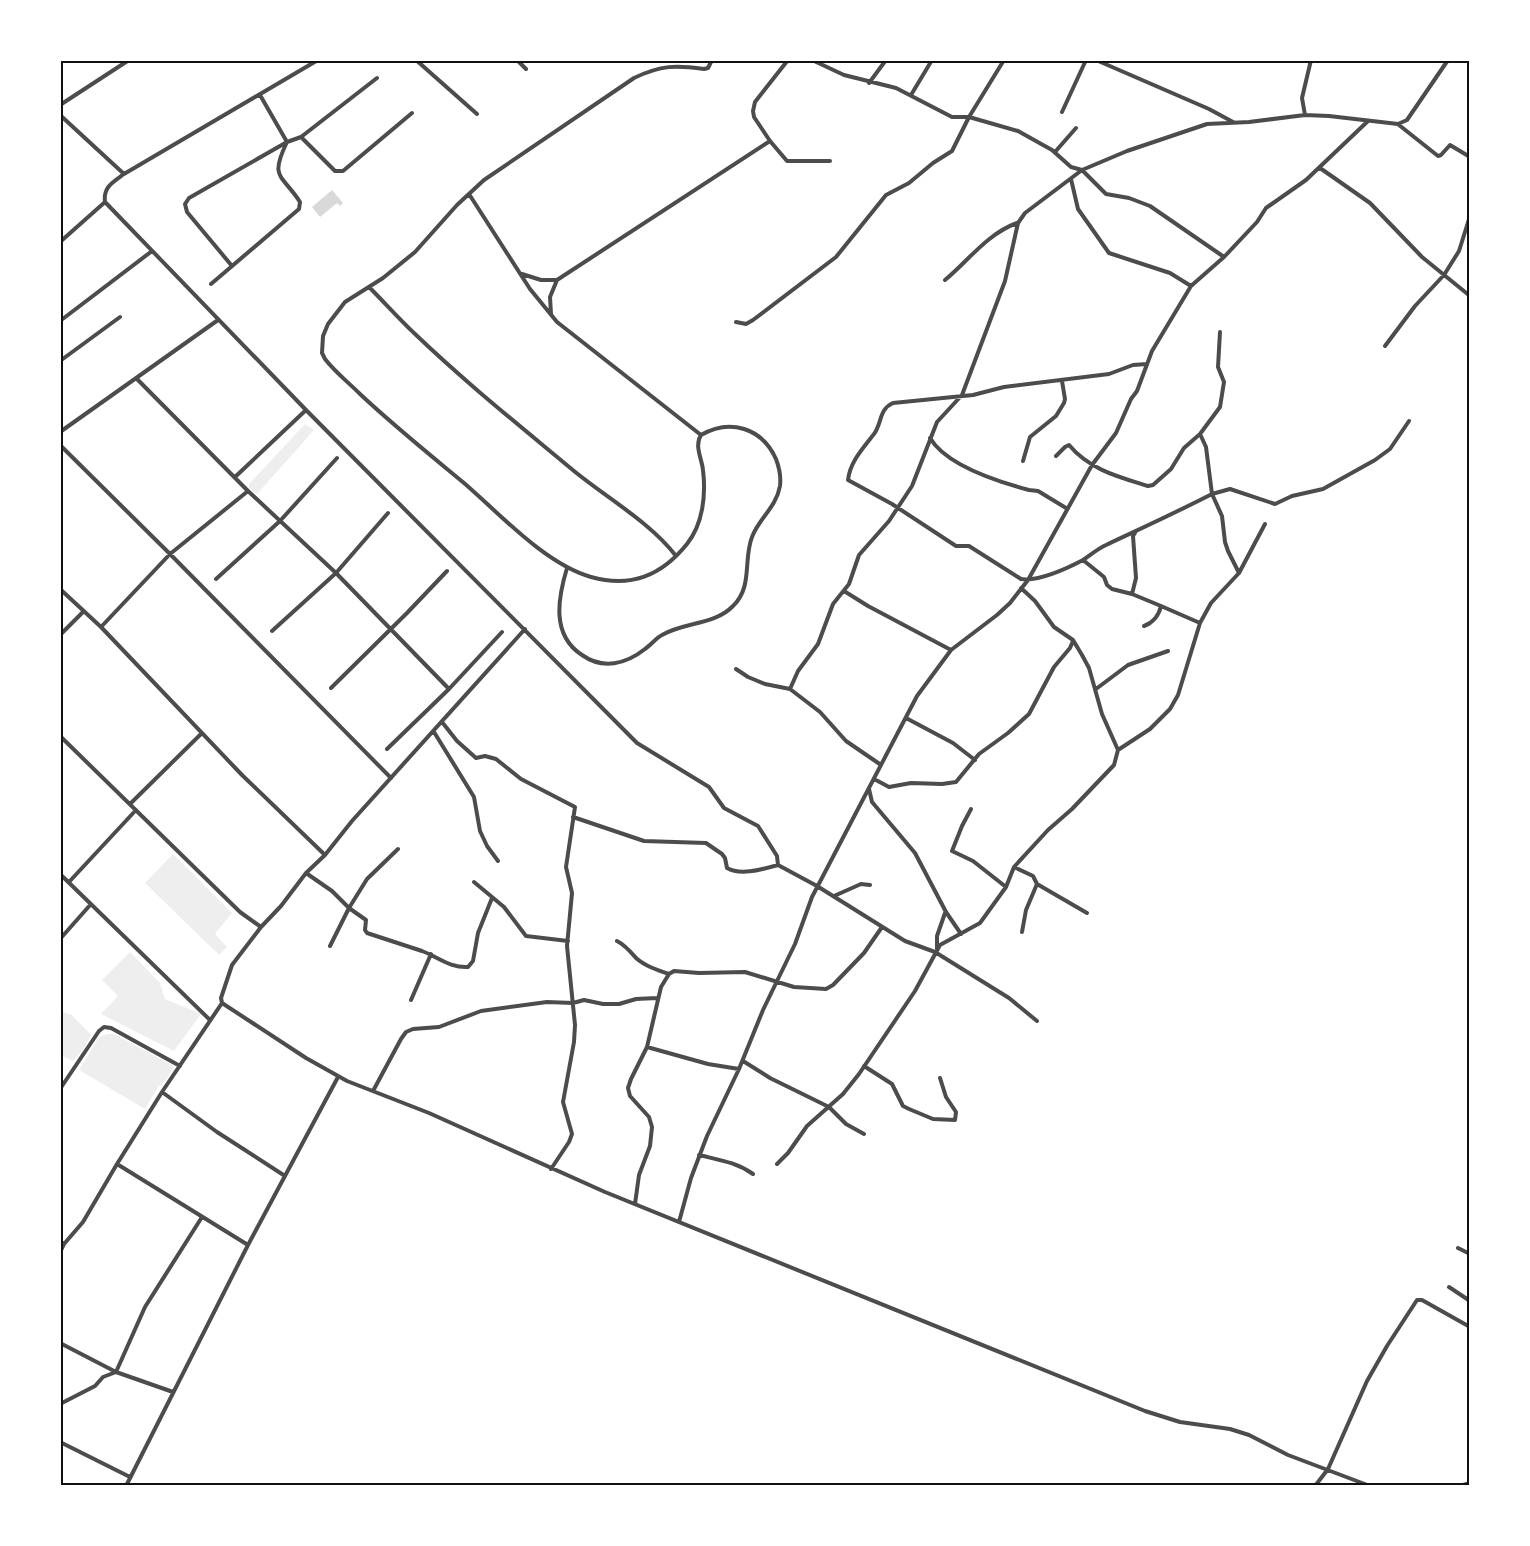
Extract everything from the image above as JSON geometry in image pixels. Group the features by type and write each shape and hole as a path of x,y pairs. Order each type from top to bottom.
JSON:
{"street":[{"path":"60,105 129,60"},
{"path":"318,60 124,174 109,185 104,196 105,202 306,410 638,743 708,787 724,808 758,826 777,856 778,865"},
{"path":"416,60 477,114"},
{"path":"517,60 526,69"},
{"path":"567,568 558,612 562,630 570,644 581,655 598,663 614,664 629,660 660,636 678,627 723,615 735,605 743,592 748,574 748,552 752,537 761,520 776,503 780,484 778,465 770,446 757,434 743,429 720,426 701,435 698,446 703,470 704,499 699,522 688,542 664,566 637,580 615,582 591,577 567,568 536,547 372,405 325,358 322,353 322,344 328,324 345,302 415,252 484,180 634,78 656,68 668,66 704,69 708,68 712,60"},
{"path":"788,60 755,102 754,117 787,161 830,161"},
{"path":"812,60 835,72 896,88 952,117 969,117 1018,130 1055,152 1071,167 1082,170 1106,194 1129,198 1150,206 1224,257"},
{"path":"869,82 886,60"},
{"path":"911,95 932,60"},
{"path":"736,322 746,324 753,320 836,257 886,195 909,183 952,151 969,117 1004,60"},
{"path":"1062,112 1086,60"},
{"path":"1096,60 1234,122"},
{"path":"1305,115 1302,98 1311,60"},
{"path":"1398,124 1407,120 1448,60"},
{"path":"232,266 187,212 186,202 208,186 287,142 301,137 377,78"},
{"path":"260,95 287,142"},
{"path":"301,137 335,171 340,172 412,113"},
{"path":"60,115 124,174"},
{"path":"789,689 798,671 818,644 833,604 849,584 859,555 912,486 937,422 962,395 1005,280 1018,223 1024,213 1082,170 1127,151 1207,124 1305,115 1368,120 1398,124 1438,156 1450,145 1470,158"},
{"path":"679,1222 699,1155 795,944 804,915 817,886 917,696 951,650 997,615 1028,580 1066,508 1092,465 1116,433 1160,338 1191,286 1224,257 1257,222 1266,208 1320,168 1368,120"},
{"path":"1055,152 1076,128"},
{"path":"552,316 550,297 557,280 770,141"},
{"path":"211,284 299,209 300,202 282,181 278,172 278,164 287,142"},
{"path":"1320,168 1370,203 1422,257 1470,296"},
{"path":"1071,179 1078,209 1109,253 1170,273 1191,286"},
{"path":"469,194 520,273 552,316 572,335 701,435"},
{"path":"60,242 105,202"},
{"path":"1385,346 1415,306 1444,275 1459,251 1470,216"},
{"path":"945,280 973,252 1002,228 1018,223"},
{"path":"60,321 153,250"},
{"path":"520,273 535,279 557,280"},
{"path":"369,287 414,333 481,393 586,481 651,529 676,556"},
{"path":"60,360 120,318"},
{"path":"60,432 218,320"},
{"path":"1056,456 1070,445 1092,465 1105,472 1151,486 1171,469 1190,441 1200,434 1216,414 1224,382 1218,367 1220,333"},
{"path":"1147,364 1133,365 1109,374 1004,387 973,395 890,404 884,411 873,435 855,458 848,480 956,546 969,546 1012,574 1028,580 1055,573 1083,560 1095,550 1212,494 1230,489 1275,504 1292,496 1323,489 1390,449 1409,421"},
{"path":"137,379 248,491 336,573 449,689"},
{"path":"1023,461 1030,437 1056,416 1064,402 1062,381"},
{"path":"234,477 306,410"},
{"path":"1200,434 1206,447 1212,494 1222,516 1225,542 1239,573"},
{"path":"930,438 936,448 975,473 1038,491 1066,508"},
{"path":"60,445 171,554 391,778"},
{"path":"216,579 280,521 337,458"},
{"path":"101,627 171,554 248,491"},
{"path":"272,631 336,573 388,513"},
{"path":"1118,750 1150,729 1170,709 1178,695 1200,623 1211,603 1239,573 1265,524"},
{"path":"1132,594 1136,578 1133,536 1136,532"},
{"path":"1083,560 1104,578 1112,589 1132,594 1200,623"},
{"path":"331,688 447,571"},
{"path":"777,1164 788,1153 807,1126 843,1094 864,1066 894,1018 915,991 940,945 980,923 1006,887 1014,867 1114,765 1118,750 1102,714 1089,668 1073,640 1054,627 1035,601 1021,588"},
{"path":"60,589 101,627 242,775 325,855"},
{"path":"844,591 951,650"},
{"path":"1144,626 1150,624 1161,606"},
{"path":"60,635 83,612"},
{"path":"60,1252 62,1243 83,1222 162,1092 222,1003 221,998 232,965 306,873 325,855 352,821 525,629"},
{"path":"387,749 449,689 502,632"},
{"path":"874,779 889,787 911,783 956,782 987,747 1029,714 1054,667 1070,648 1073,640"},
{"path":"1096,690 1128,664 1168,651"},
{"path":"736,669 765,684 789,689 820,712 846,741 881,765"},
{"path":"906,718 953,743 975,760"},
{"path":"442,722 457,741 476,758 485,756 496,759 521,779 575,807 566,861 572,893 568,941 574,1042 563,1102 572,1134 551,1169"},
{"path":"434,731 474,797 480,831 498,861"},
{"path":"130,804 202,733"},
{"path":"60,736 240,912 261,927"},
{"path":"869,789 872,802 915,853 945,912 961,934"},
{"path":"971,809 952,851 973,861 1006,887"},
{"path":"69,882 136,810"},
{"path":"573,817 644,841 706,843 722,854 727,868 733,871 759,870 778,865 834,896 905,941 936,951 1010,998 1037,1021"},
{"path":"330,946 367,879 398,849"},
{"path":"1014,867 1033,876 1037,884 1087,913"},
{"path":"306,873 366,920 367,933 431,954 454,965 468,967 475,955 478,933 492,898"},
{"path":"60,874 210,1020"},
{"path":"474,882 504,907 526,936 568,941"},
{"path":"834,896 861,884 870,885"},
{"path":"1022,932 1026,910 1037,884"},
{"path":"60,939 90,904"},
{"path":"936,951 945,912"},
{"path":"635,1204 639,1175 650,1146 652,1127 649,1118 630,1096 628,1088 647,1047 657,998 664,979 674,970 699,973 745,972 809,989 831,988 864,953 882,927"},
{"path":"617,941 625,945 647,966 669,974"},
{"path":"411,1000 431,954"},
{"path":"373,1091 401,1039 406,1032 412,1029 439,1027 481,1011 547,1002 573,1004 584,1000 603,1004 619,1004 636,999 657,998"},
{"path":"222,1003 338,1077 429,1113 551,1169 1145,1411 1180,1422 1230,1429 1249,1435 1288,1455 1370,1486"},
{"path":"60,1089 104,1027 111,1028 180,1066"},
{"path":"647,1047 708,1064 739,1069"},
{"path":"743,1061 770,1078 829,1107 846,1124 864,1134"},
{"path":"864,1066 891,1084 903,1106 933,1119 955,1120 956,1113 946,1096 940,1078"},
{"path":"126,1486 248,1245 338,1077"},
{"path":"162,1092 217,1132 285,1176"},
{"path":"699,1155 731,1161 753,1174"},
{"path":"117,1164 248,1245"},
{"path":"60,1404 95,1386 103,1377 116,1372 145,1307 202,1217"},
{"path":"1458,1248 1470,1254"},
{"path":"1449,1287 1470,1301"},
{"path":"1315,1486 1328,1469 1368,1381 1387,1346 1418,1300 1422,1300 1470,1327"},
{"path":"60,1343 116,1372 173,1392"},
{"path":"60,1442 130,1477"},
{"path":"1460,1486 1470,1484"}],"shaded area":[{"path":"332,190 343,203 340,206 337,203 320,217 312,207"},
{"path":"305,424 314,430 257,494 249,488 249,484"},
{"path":"173,854 232,913 215,934 227,947 219,955 145,883"},
{"path":"130,952 160,983 165,999 201,1014 174,1051 101,1014 118,996 102,980"},
{"path":"60,1011 72,1015 91,1035 83,1050 73,1061 60,1055"},
{"path":"114,1034 174,1066 145,1109 79,1070 99,1037"}]}
